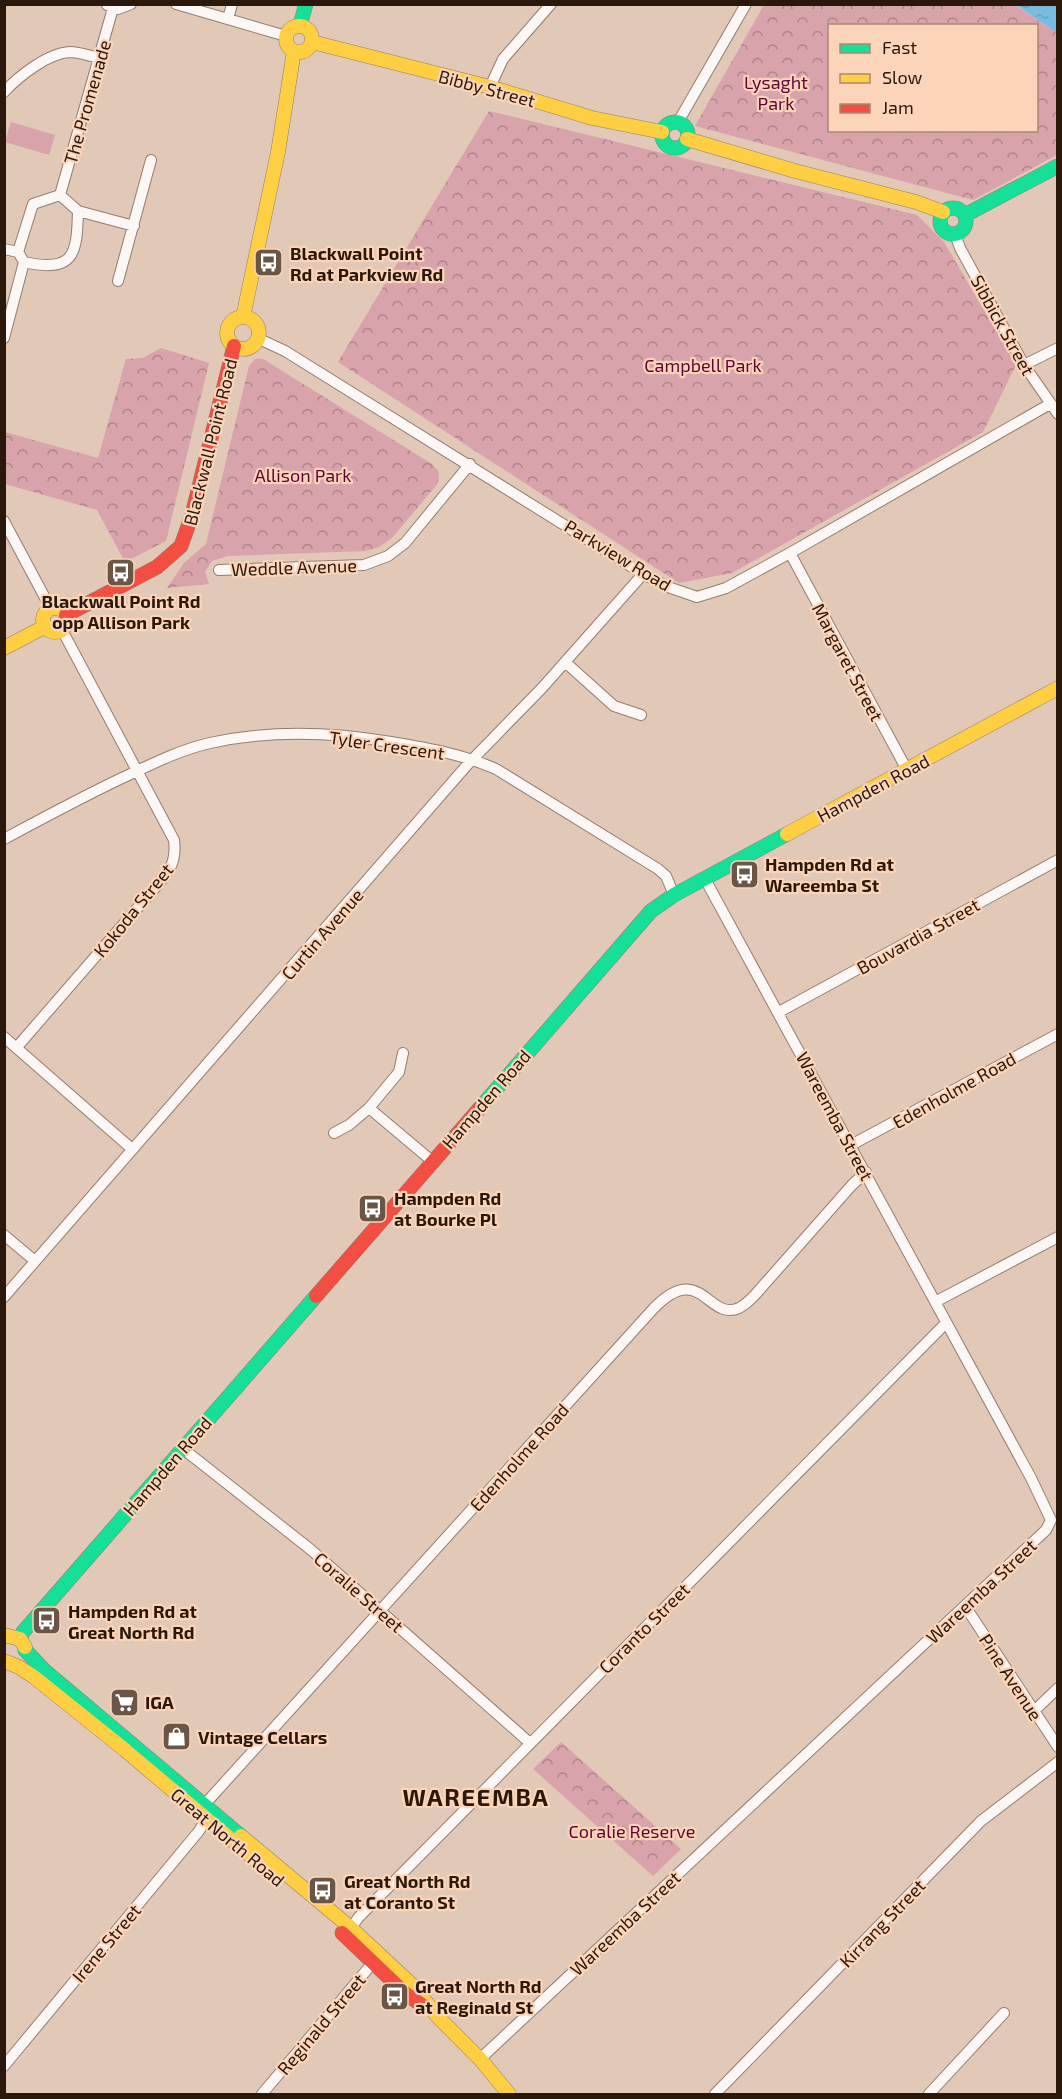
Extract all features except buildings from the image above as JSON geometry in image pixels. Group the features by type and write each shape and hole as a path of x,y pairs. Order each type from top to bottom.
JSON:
{"main road":[{"path":"300,25 306,4"},
{"path":"300,25 308,29 312,42 303,51 294,51 287,45 286,36 289,29 300,25"},
{"name":"Bibby Street","path":"312,42 490,87 592,118 662,132"},
{"path":"243,317 270,198 289,94 294,51"},
{"path":"678,122 687,129 687,139 683,146 671,148 662,140 662,132 669,123 678,122"},
{"path":"687,139 795,171 916,202 943,212"},
{"path":"965,215 1058,166"},
{"path":"950,208 959,209 965,215 964,227 955,234 946,232 939,221 943,212 950,208"},
{"path":"243,317 256,324 258,333 257,338 248,347 234,346 228,338 228,328 234,320 243,317"},
{"name":"Blackwall Point Road","path":"66,615 157,567 181,546 192,515 234,346"},
{"path":"58,608 66,615 66,624 62,630 55,632 46,626 44,616 51,609 58,608"},
{"path":"4,648 46,626"},
{"name":"Hampden Road","path":"8,1662 23,1658 13,1640 23,1632 651,911 674,895 1058,688"},
{"name":"Great North Road","path":"13,1640 44,1670 205,1804 349,1932 376,1958 406,1994 439,2018 480,2059 509,2094"},
{"name":"Great North Road","path":"8,1662 43,1684 206,1819 349,1932"}],"street":[{"path":"110,6 124,8 131,4"},
{"path":"176,4 286,36"},
{"path":"228,19 232,4"},
{"path":"490,87 502,59 551,4"},
{"path":"678,122 746,4"},
{"name":"The Promenade","path":"60,195 99,58 110,6"},
{"path":"4,92 22,75 47,59 71,52 99,58"},
{"path":"118,281 151,160"},
{"path":"18,252 33,204 60,195 78,211 134,226"},
{"path":"24,262 42,266 58,265 71,257 77,242 78,211"},
{"name":"Sibbick Street","path":"955,234 960,248 1024,366 1058,414"},
{"path":"4,249 18,252 24,262 4,338"},
{"name":"Parkview Road","path":"257,338 285,351 470,464 643,574 668,587 697,597 726,588 1050,404"},
{"path":"1024,366 1058,348"},
{"name":"Weddle Avenue","path":"219,570 364,565 388,556 405,543 470,464"},
{"path":"6,525 51,609"},
{"name":"Margaret Street","path":"790,553 907,770"},
{"name":"Curtin Avenue","path":"4,1297 474,759 565,663 643,574"},
{"name":"Kokoda Street","path":"16,1047 171,868 176,853 174,840 62,630"},
{"path":"565,663 614,706 641,715"},
{"name":"Tyler Crescent","path":"4,839 74,801 170,756 198,747 263,736 343,735 430,749 474,759 495,769 658,869 666,876 674,895"},
{"name":"Bouvardia Street","path":"779,1012 1058,860"},
{"name":"Wareemba Street","path":"480,2059 1046,1530 1051,1520 1031,1478 866,1172 705,879"},
{"name":"Edenholme Road","path":"851,1145 1058,1034"},
{"path":"4,1037 132,1149"},
{"path":"334,1132 349,1125 369,1108 399,1072 403,1053"},
{"path":"369,1108 432,1161"},
{"name":"Edenholme Road","path":"205,1804 662,1300 673,1293 687,1289 702,1294 720,1307 727,1309 743,1305 754,1296 866,1172"},
{"path":"4,1235 35,1261"},
{"path":"935,1302 1058,1237"},
{"name":"Coranto Street","path":"349,1932 358,1918 946,1323"},
{"name":"Coralie Street","path":"182,1448 310,1549 530,1743"},
{"name":"Pine Avenue","path":"965,1606 1058,1747"},
{"path":"1034,1711 1058,1688"},
{"name":"Kirrang Street","path":"715,2094 981,1821 1058,1762"},
{"path":"205,1804 206,1819"},
{"name":"Irene Street","path":"4,2066 199,1832 206,1819"},
{"name":"Reginald Street","path":"262,2094 376,1958"},
{"path":"929,2094 1004,2013"}],"green space":[{"name":"Lysaght Park","path":"764,5 1015,5 1057,33 1057,155 973,200 695,126"},
{"name":"Campbell Park","path":"489,111 917,215 944,242 1016,365 983,432 732,573 679,583 338,362"},
{"path":"11,122 55,135 49,155 5,142"},
{"path":"161,348 209,363 166,541 125,562 97,510 5,484 5,432 98,458 126,359 143,358"},
{"name":"Allison Park","path":"255,359 263,359 432,464 439,472 438,483 392,538 379,547 365,551 228,556 212,561 205,572 209,584 167,588 184,563 206,544 249,366"},
{"name":"Coralie Reserve","path":"561,1742 681,1849 653,1876 533,1769"}],"water":[{"path":"1016,5 1057,5 1057,33"}],"traffic: fast":[{"path":"300,25 306,4"},
{"path":"675,122 684,126 688,135 684,144 675,148 666,144 662,135 666,126 675,122"},
{"path":"965,215 1058,166"},
{"path":"953,208 962,212 966,221 962,230 953,234 944,230 940,221 944,212 953,208"},
{"path":"479,1109 651,911 674,895 787,834"},
{"path":"20,1639 23,1632 316,1296"},
{"path":"25,1650 44,1670 241,1836"}],"traffic: slow":[{"path":"299,26 308,30 312,39 308,48 299,52 290,48 286,39 290,30 299,26"},
{"path":"312,42 490,87 592,118 662,132"},
{"path":"243,317 278,152 294,51"},
{"path":"687,139 795,171 916,202 943,212"},
{"path":"243,317 254,322 259,333 254,344 243,349 232,344 227,333 232,322 243,317"},
{"path":"55,608 63,612 67,620 63,628 55,632 47,628 43,620 47,612 55,608"},
{"path":"4,648 46,626"},
{"path":"787,834 1058,688"},
{"path":"4,1635 20,1639 25,1647"},
{"path":"4,1661 34,1677 125,1750 273,1875"},
{"path":"241,1836 351,1928 412,1985 509,2094"}],"traffic: jam":[{"path":"66,615 157,567 181,546 192,515 234,346"},
{"path":"316,1296 479,1109"},
{"path":"342,1933 406,1994 422,2005"}],"place":[{"name":"Blackwall Point Rd at Parkview Rd","path":"269,263"},
{"name":"Blackwall Point Rd opp Allison Park","path":"121,572"},
{"name":"Hampden Rd at Wareemba St","path":"744,874"},
{"name":"Hampden Rd at Bourke Pl","path":"373,1208"},
{"name":"Hampden Rd at Great North Rd","path":"47,1621"},
{"name":"IGA","path":"124,1702"},
{"name":"Vintage Cellars","path":"177,1737"},
{"name":"Great North Rd at Coranto St","path":"323,1891"},
{"name":"Great North Rd at Reginald St","path":"394,1996"}],"district":[{"name":"WAREEMBA","path":"476,1796"}]}
